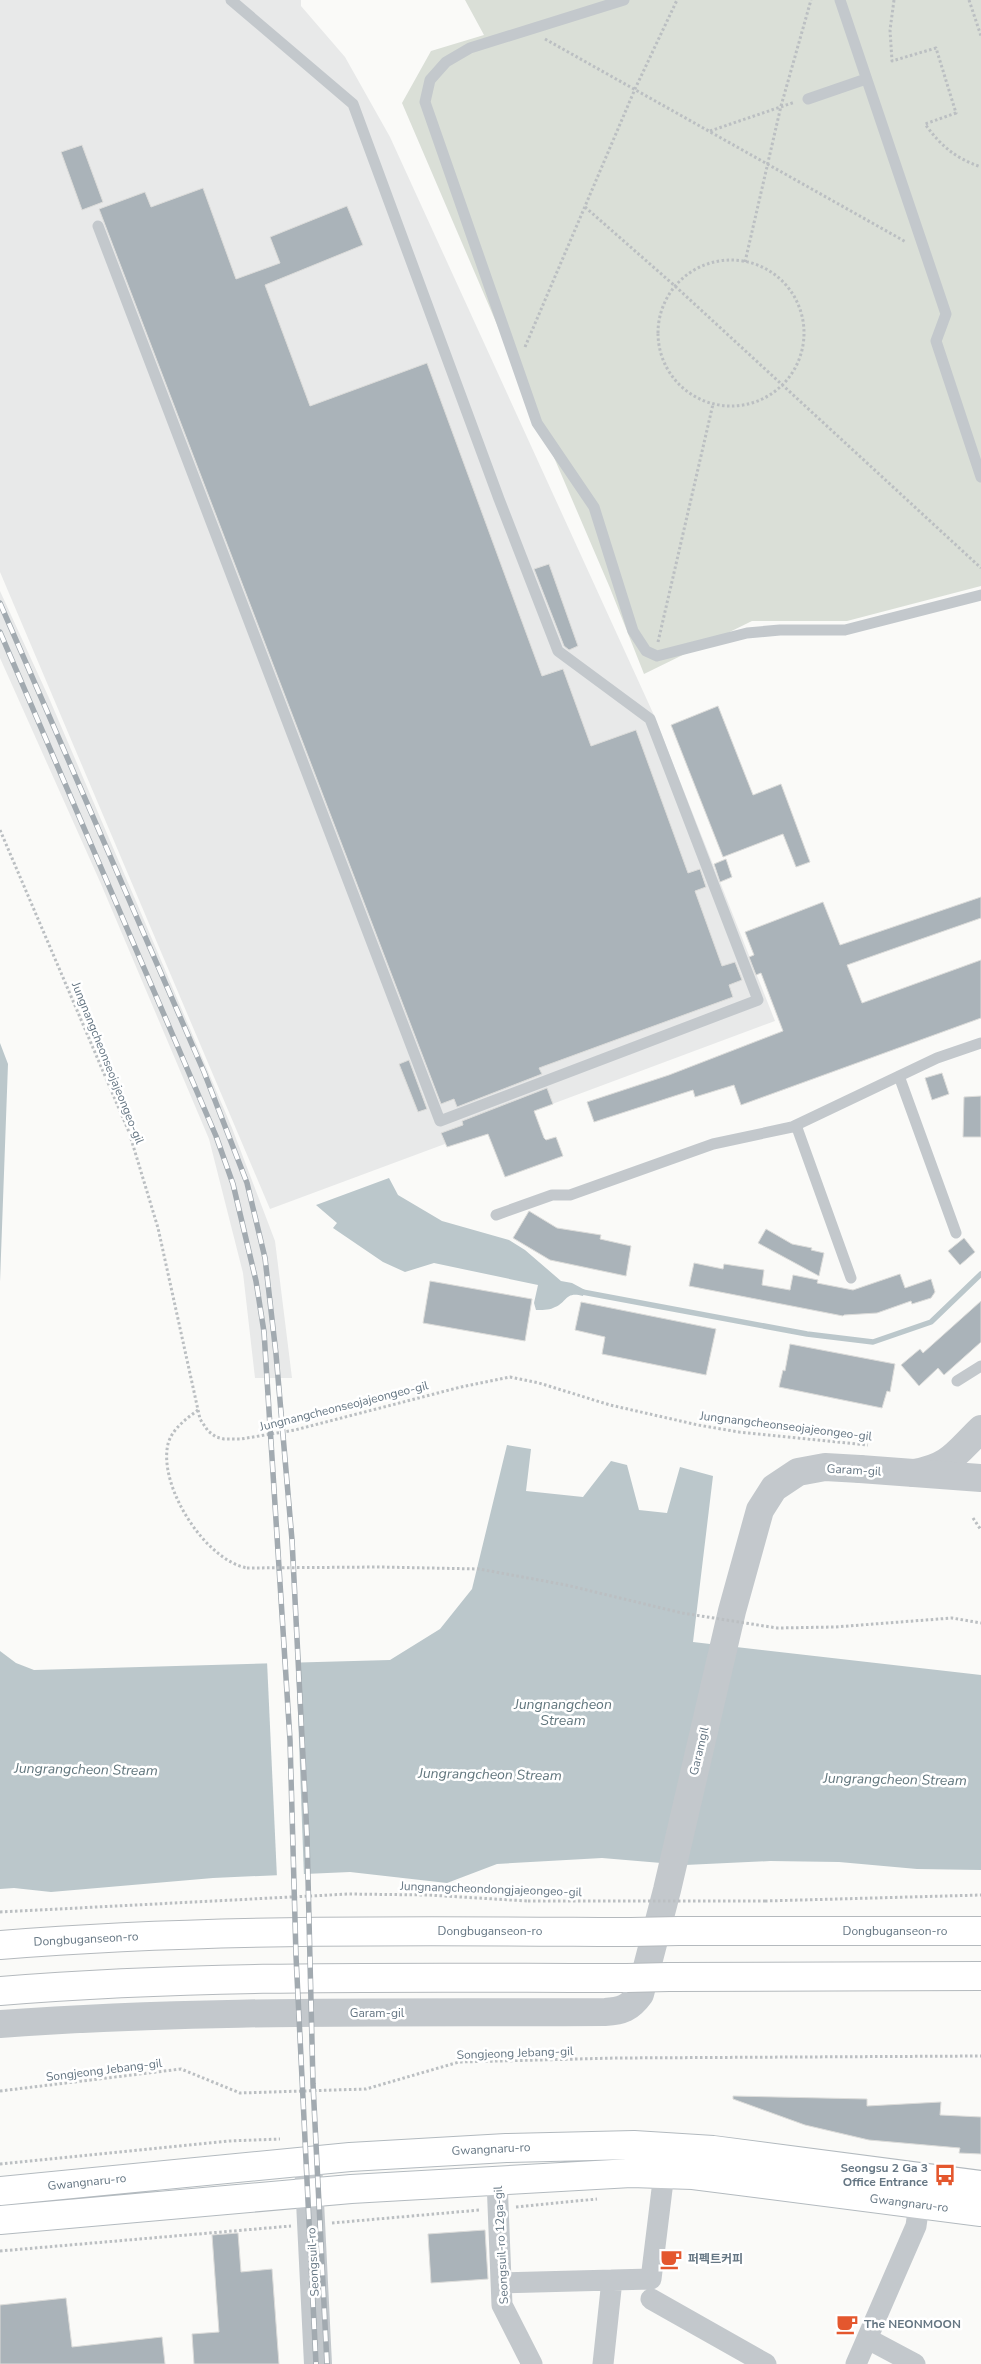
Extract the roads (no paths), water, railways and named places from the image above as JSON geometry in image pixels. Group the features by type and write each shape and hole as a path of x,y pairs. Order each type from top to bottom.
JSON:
{"main road":[{"name":"Dongbuganseon-ro","path":"0,1945 78,1938 269,1932 981,1931"},
{"path":"0,1990 70,1985 252,1979 981,1976"},
{"name":"Gwangnaru-ro","path":"0,2191 308,2161 506,2148 634,2145 713,2150 981,2184"},
{"name":"Gwangnaru-ro","path":"0,2220 310,2192 599,2174 664,2173 981,2212"}],"street":[{"path":"914,1473 934,1470 948,1462 981,1429"},
{"name":"Garam-gil","path":"732,1611 755,1524 766,1498 774,1488 798,1472 812,1469 860,1469 981,1478"},
{"name":"Garamgil","path":"667,1890 732,1611"},
{"name":"Garam-gil","path":"0,2024 67,2019 220,2013 621,2012 632,2006 640,1994 667,1890"},
{"name":"Seongsuil-ro","path":"308,2161 318,2364"},
{"path":"502,2283 651,2279 664,2173"},
{"name":"Seongsuil-ro 12ga-gil","path":"497,2180 502,2305 532,2364"},
{"path":"856,2364 916,2226 919,2204"},
{"path":"603,2364 612,2280"},
{"path":"651,2299 766,2364"},
{"path":"868,2339 915,2364"}],"lane":[{"path":"98,226 440,1121 758,1000 650,719 558,651 499,499 353,104 231,0"},
{"path":"624,0 470,48 446,62 430,80 425,102 537,423 594,506 634,631 646,651 657,656 747,633 780,630 845,630 981,595"},
{"path":"840,0 946,314 936,341 981,477"},
{"path":"808,99 866,79"},
{"path":"496,1215 552,1195 570,1195 713,1144 781,1130 796,1125 937,1058 981,1043"},
{"path":"899,1076 956,1233"},
{"path":"796,1125 851,1278"},
{"path":"957,1381 981,1366"}],"water":[{"path":"0,1043 8,1064 0,1282"},
{"path":"389,1178 398,1195 442,1221 509,1240 525,1250 561,1281 572,1283 585,1290 583,1296 572,1295 558,1306 547,1310 536,1310 534,1303 538,1285 434,1263 405,1272 383,1262 333,1228 337,1223 316,1205"},
{"name":"Jungnangcheon Stream","path":"507,1445 531,1449 526,1491 583,1497 611,1461 627,1465 639,1510 667,1513 680,1467 713,1476 693,1642 981,1675 981,1870 917,1869 839,1862 770,1861 685,1865 602,1858 497,1864 447,1883 350,1872 213,1878 51,1892 14,1888 0,1889 0,1651 16,1663 34,1670 390,1660 440,1629 472,1589"}],"waterway":[{"path":"577,1291 807,1334 873,1342 931,1322 981,1274"}],"railway":[{"path":"0,603 204,1072 247,1183 265,1258 276,1354 292,1540 307,1836 313,2084 327,2364"},
{"path":"0,632 216,1136 233,1184 256,1281 264,1332 290,1740 296,1956 316,2364"}],"place":[{"name":"Seongsu 2 Ga 3 Office Entrance","path":"945,2175"},
{"name":"퍼펙트커피","path":"671,2259"},
{"name":"The NEONMOON","path":"847,2324"}],"water label":[{"name":"Jungrangcheon Stream","path":"86,1769"},
{"name":"Jungrangcheon Stream","path":"490,1774"},
{"name":"Jungrangcheon Stream","path":"895,1779"}]}
